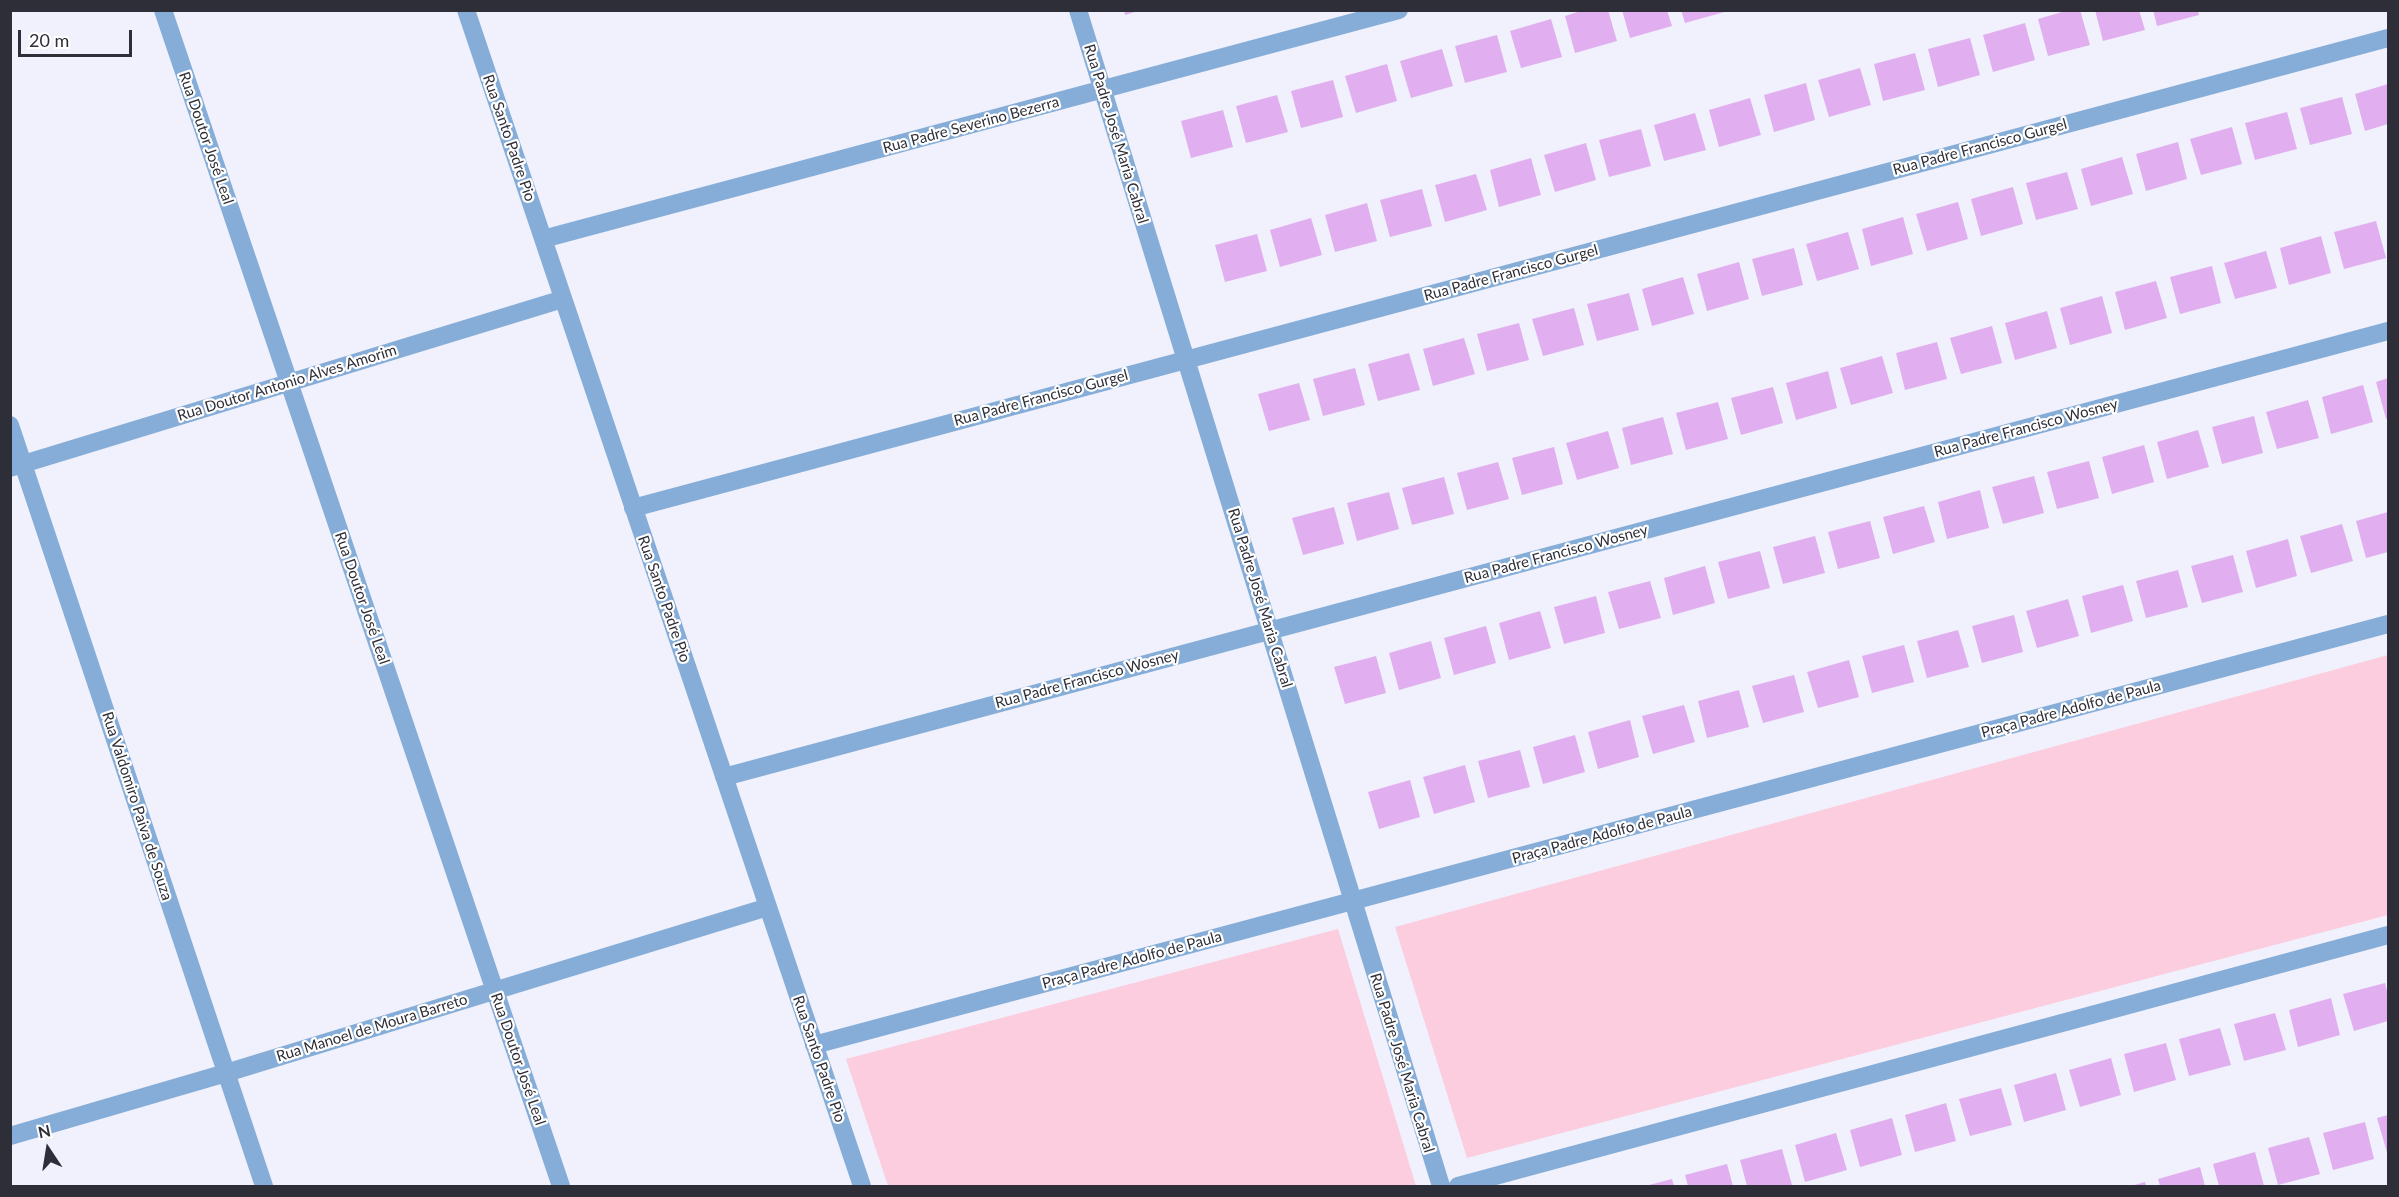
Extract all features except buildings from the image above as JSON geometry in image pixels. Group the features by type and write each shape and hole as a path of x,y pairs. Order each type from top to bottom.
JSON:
{"street":[{"name":"Rua Doutor José Leal","path":"163,10 561,1186"},
{"name":"Rua Santo Padre Pio","path":"466,10 862,1186"},
{"name":"Rua Padre José Maria Cabral","path":"1078,10 1441,1186"},
{"name":"Rua Padre Severino Bezerra","path":"543,239 1399,10"},
{"name":"Rua Padre Francisco Gurgel","path":"633,508 2388,38"},
{"name":"Rua Doutor Antonio Alves Amorim","path":"17,465 563,299"},
{"name":"Rua Padre Francisco Wosney","path":"724,777 2388,332"},
{"name":"Rua Valdomiro Paiva de Souza","path":"10,425 17,465 264,1186"},
{"name":"Praça Padre Adolfo de Paula","path":"814,1045 2388,624"},
{"name":"Rua Manoel de Moura Barreto","path":"10,1136 226,1073 768,907"},
{"path":"1458,1186 2388,935"}],"shaded area":[{"path":"2388,655 2388,915 1467,1158 1395,927"},
{"path":"1338,929 1416,1186 888,1186 846,1059"}]}
